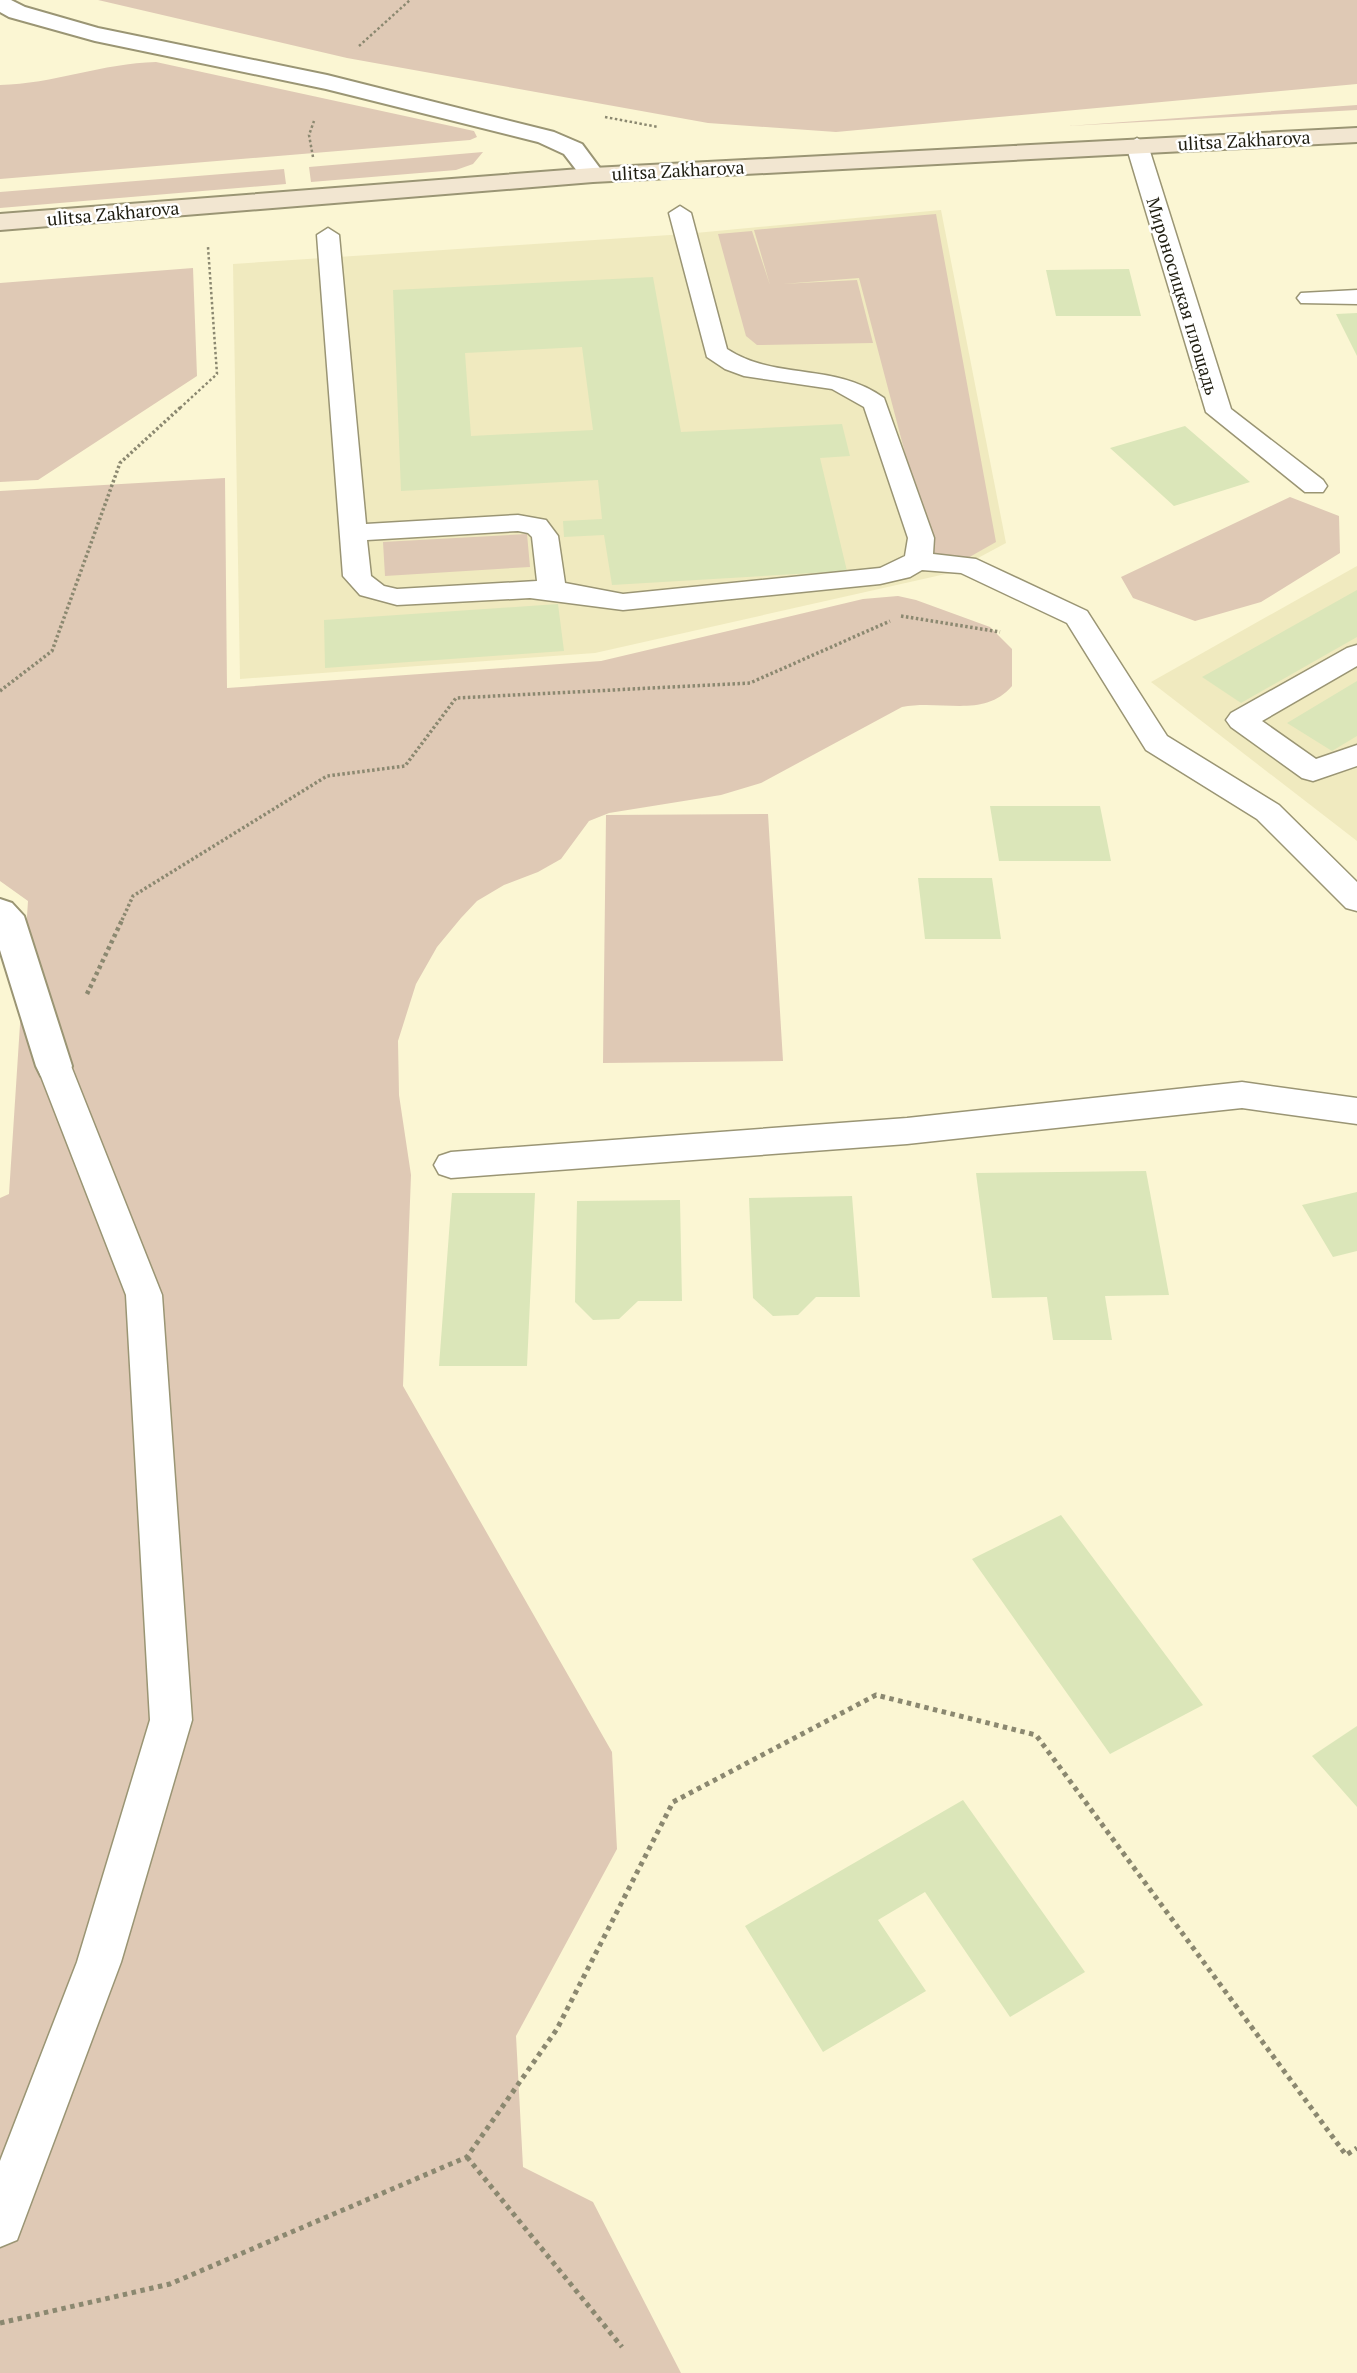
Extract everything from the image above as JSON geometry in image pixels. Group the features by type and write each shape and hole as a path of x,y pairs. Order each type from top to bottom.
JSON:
{"main road":[{"name":"ulitsa Zakharova","path":"0,222 593,175 1357,135"}],"street":[{"path":"6,10 95,34 327,82 562,143 573,149 593,175"},
{"path":"0,911 7,916 54,1066"}],"lane":[{"name":"Мироносицкая площадь","path":"1137,145 1219,412 1314,486"},
{"path":"680,213 716,352 725,360 755,370 838,383 865,394 875,403 921,538 922,549 918,561"},
{"path":"328,235 357,576 363,587 397,597 552,590 601,601 623,602 880,576 900,571 918,561 966,565 1077,617 1156,743 1268,812 1357,900"},
{"path":"1309,298 1357,297"},
{"path":"354,533 518,523 537,526 545,536 552,590"},
{"path":"1357,654 1241,720 1313,771 1357,755"},
{"path":"0,2223 99,1962 171,1720 144,1295 54,1066"},
{"path":"451,1165 907,1131 1242,1095 1357,1111"}],"path":[{"path":"327,82 389,16 410,0"},
{"path":"0,691 52,651 120,463 216,374 208,245"},
{"path":"54,1066 133,897 327,776 405,766 456,698 750,683 900,616 1004,633"},
{"path":"0,2323 170,2284 467,2157 557,2029 673,1802 876,1695 1036,1735 1346,2155 1357,2148"},
{"path":"467,2157 622,2347"}],"shaded area":[{"path":"98,0 1357,0 1357,84 836,132 708,123 347,58"},
{"path":"156,62 474,131 477,137 470,140 0,179 0,85"},
{"path":"1357,105 1357,110 1068,126"},
{"path":"483,152 473,164 456,170 311,182 309,167"},
{"path":"284,169 286,184 0,208 0,192"},
{"path":"941,210 1006,543 950,573 595,653 240,679 233,264 685,234"},
{"path":"936,214 996,542 966,559 937,558 931,552 859,278 782,284 857,280 873,343 757,345 746,336 718,234 752,231 770,285 754,230"},
{"path":"193,268 197,376 38,480 0,482 0,283"},
{"path":"225,478 227,688 601,661 863,599 898,596 990,627 1012,649 1012,686 1001,696 988,702 961,706 902,707 761,783 721,795 609,813 589,821 561,859 538,872 504,885 477,901 461,918 437,947 416,984 398,1041 399,1095 411,1175 403,1386 612,1752 617,1849 516,2036 523,2167 593,2202 681,2373 0,2373 0,1198 9,1194 28,901 0,881 0,491"},
{"path":"1290,497 1339,516 1340,553 1261,602 1195,621 1133,598 1121,577"},
{"path":"527,534 530,567 385,576 383,542"},
{"path":"1357,566 1357,841 1151,682"},
{"path":"768,814 783,1061 603,1063 606,815"}],"building":[{"path":"1129,269 1141,316 1056,316 1046,270"},
{"path":"653,277 681,432 842,424 850,456 820,458 847,571 612,585 604,535 564,537 563,521 602,519 598,480 401,491 393,290","holes":["582,347 593,430 471,436 465,353"]},
{"path":"1357,313 1357,356 1336,314"},
{"path":"1185,426 1250,482 1174,506 1110,448"},
{"path":"1357,590 1357,637 1241,703 1202,677"},
{"path":"558,604 564,651 325,668 324,620"},
{"path":"1357,681 1357,736 1332,751 1287,723"},
{"path":"990,806 1100,806 1111,861 999,861"},
{"path":"918,878 992,878 1001,939 925,939"},
{"path":"1146,1171 1169,1295 1105,1296 1112,1340 1053,1340 1047,1297 992,1298 976,1173"},
{"path":"1357,1192 1357,1251 1333,1257 1302,1205"},
{"path":"452,1193 535,1193 527,1366 439,1366"},
{"path":"852,1196 860,1297 816,1297 798,1315 773,1316 753,1298 749,1198"},
{"path":"680,1200 682,1301 638,1301 619,1319 593,1320 575,1302 577,1201"},
{"path":"1061,1515 1203,1705 1110,1754 972,1559"},
{"path":"1357,1726 1357,1807 1312,1756"},
{"path":"963,1800 1085,1972 1010,2017 925,1892 878,1920 926,1991 823,2052 745,1926"}]}
